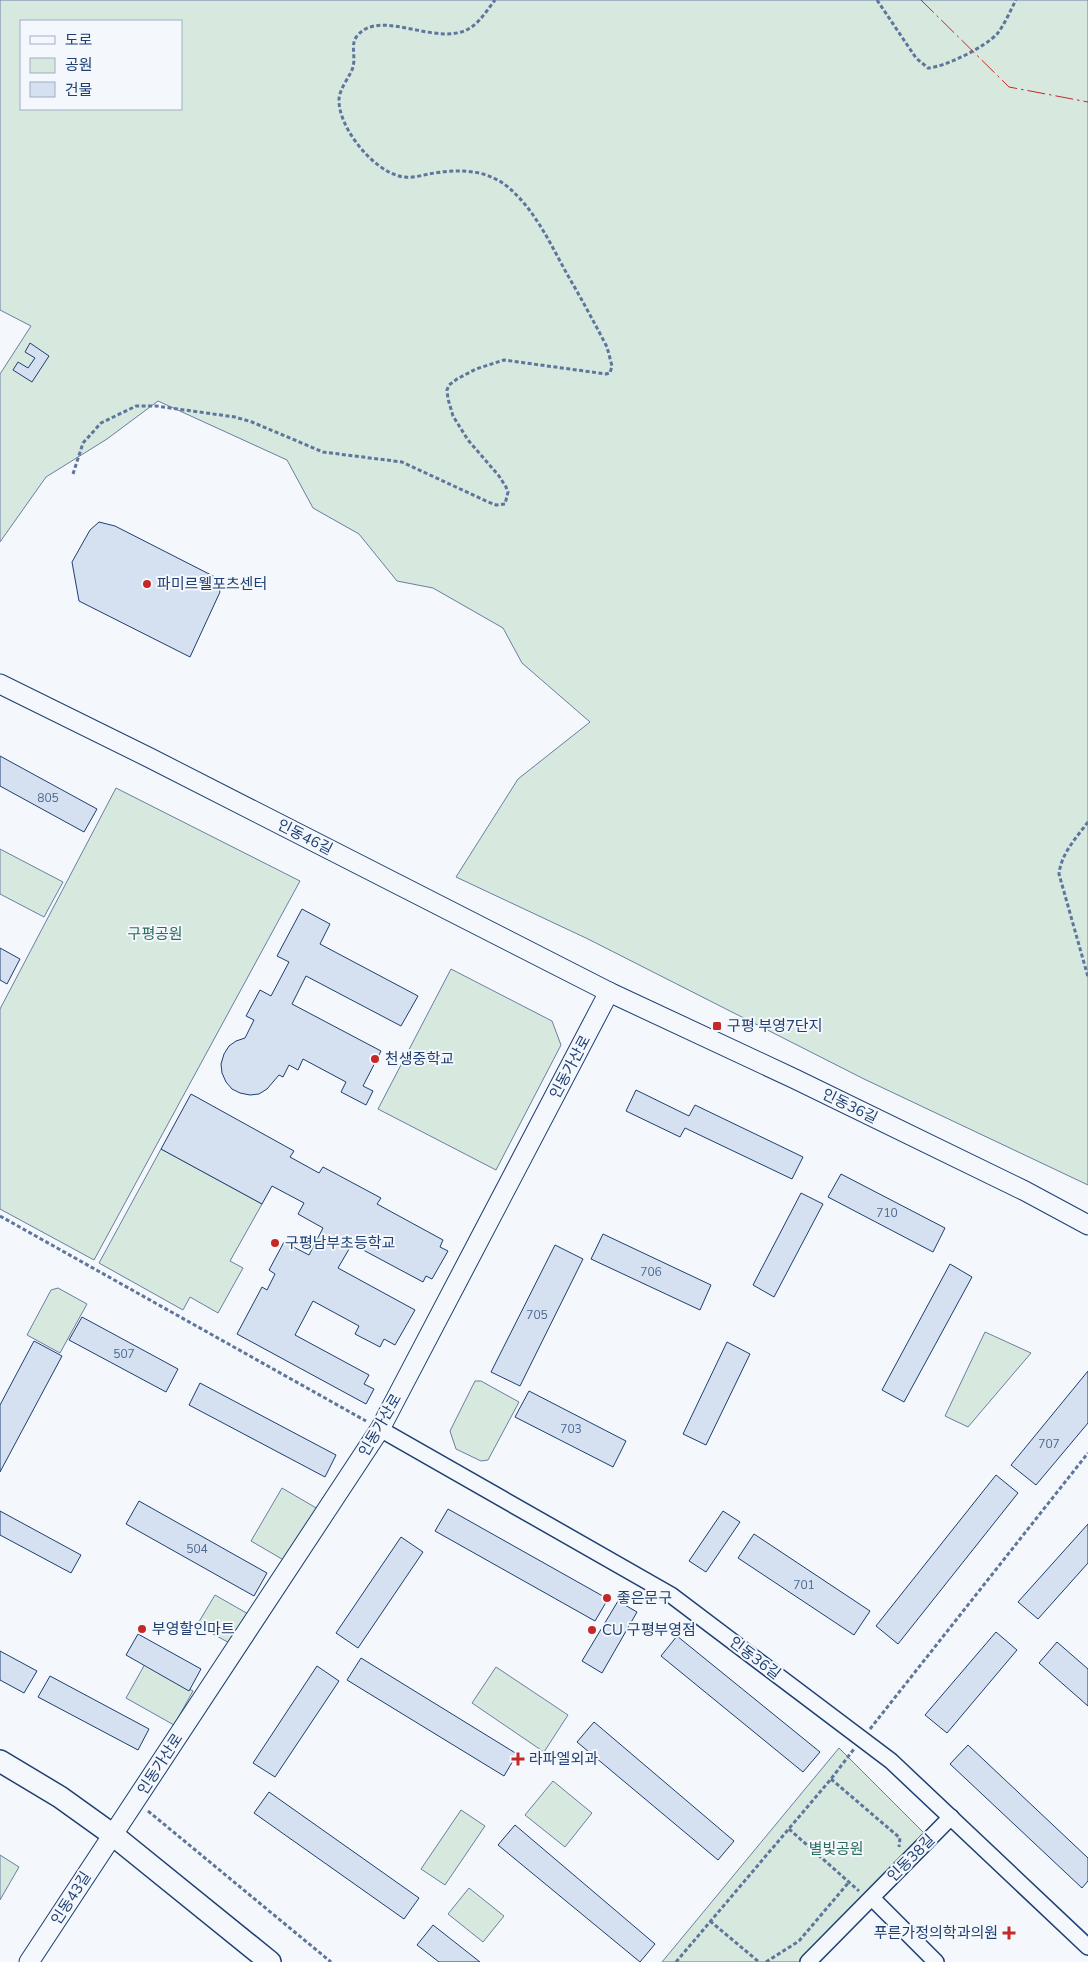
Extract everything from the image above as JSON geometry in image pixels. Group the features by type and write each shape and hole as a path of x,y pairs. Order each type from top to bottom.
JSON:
{"main road":[{"path":"0,1761 60,1797 113,1835 270,1962"}],"street":[{"name":"인동46길","path":"0,684 168,767 609,992"},
{"name":"인동36길","path":"609,992 787,1075 1016,1186 1088,1225"},
{"name":"인동가산로","path":"113,1835 380,1429 609,992"},
{"name":"인동36길","path":"380,1429 671,1595 891,1761 1088,1947"},
{"name":"인동38길","path":"808,1962 867,1896 951,1818"},
{"name":"인동43길","path":"29,1962 113,1835"},
{"path":"867,1896 936,1962"}],"path":[{"path":"73,474 83,443 101,423 136,406 156,406 235,417 252,422 323,452 402,462 486,501 496,505 505,504 508,492 506,487 468,440 453,416 448,399 447,390 449,385 476,369 504,360 606,374 610,373 612,366 607,347 542,228 507,187 489,177 462,170 413,177 400,177 390,172 355,142 343,117 339,97 355,63 353,45 358,36 365,30 377,26 400,26 440,34 454,33 473,26 495,0"},
{"path":"877,0 916,58 928,68 936,68 992,38 1003,25 1016,0"},
{"path":"1088,822 1066,852 1060,864 1059,874 1088,977"},
{"path":"0,1216 380,1429"},
{"path":"676,1962 831,1779 1088,1453"},
{"path":"831,1779 900,1838 899,1855"},
{"path":"136,1800 331,1962"},
{"path":"789,1829 867,1896"},
{"path":"766,1962 799,1941 849,1882"},
{"path":"710,1921 759,1962"}],"green space":[{"path":"0,0 1088,0 1088,1185 864,1079 588,939 456,877 518,779 590,722 522,663 503,628 433,588 397,581 359,534 313,508 287,460 158,401 107,439 46,477 0,542 0,374 31,326 0,310"},
{"name":"구평공원","path":"116,788 300,881 94,1260 0,1209 0,1009"},
{"path":"0,849 63,882 44,917 0,894"},
{"path":"451,969 552,1021 561,1045 496,1170 378,1109"},
{"path":"161,1149 262,1204 230,1261 243,1268 218,1313 190,1297 183,1310 99,1263"},
{"path":"58,1288 87,1304 60,1353 27,1335 51,1290"},
{"path":"985,1332 1031,1353 968,1427 945,1416"},
{"path":"475,1381 481,1381 519,1402 488,1460 481,1461 456,1449 450,1431"},
{"path":"282,1488 318,1509 287,1562 251,1541"},
{"path":"215,1595 250,1615 233,1645 197,1625"},
{"path":"145,1664 193,1691 174,1725 126,1698"},
{"path":"496,1667 568,1715 544,1752 472,1703"},
{"name":"별빛공원","path":"839,1748 930,1839 814,1962 662,1962"},
{"path":"553,1781 592,1813 565,1847 525,1815"},
{"path":"461,1810 485,1826 445,1885 421,1869"},
{"path":"0,1855 19,1867 0,1900"},
{"path":"469,1888 504,1916 483,1942 448,1914"}],"building":[{"path":"30,343 49,356 32,382 13,370 18,362 28,368 35,358 25,352"},
{"name":"파미르웰포츠센터","path":"99,522 115,526 215,577 220,592 190,657 79,601 72,562 90,530"},
{"path":"0,756 97,809 84,832 0,786"},
{"path":"302,909 330,924 320,944 418,996 401,1026 306,976 292,1004 381,1051 363,1086 373,1091 366,1105 341,1092 346,1082 303,1059 298,1070 289,1065 283,1077 279,1075 267,1089 259,1094 250,1095 232,1089 222,1073 221,1064 224,1054 229,1046 245,1038 254,1020 246,1016 260,990 271,996 289,962 277,956"},
{"path":"0,948 20,959 7,984 0,980"},
{"path":"636,1090 689,1116 695,1105 803,1157 792,1179 685,1128 680,1137 626,1111"},
{"path":"191,1094 294,1151 290,1157 319,1173 323,1167 381,1198 377,1204 443,1240 440,1247 448,1251 432,1279 426,1276 423,1282 352,1244 338,1268 415,1310 395,1345 384,1339 380,1347 355,1334 359,1326 313,1301 295,1335 369,1375 364,1384 374,1389 366,1404 237,1334 262,1287 267,1290 275,1274 269,1270 284,1242 309,1255 323,1228 298,1214 304,1203 272,1186 262,1204 161,1149"},
{"path":"841,1174 945,1228 933,1252 828,1197"},
{"path":"801,1193 823,1204 774,1297 753,1285"},
{"path":"603,1234 711,1285 700,1310 591,1259"},
{"path":"555,1245 583,1259 520,1386 491,1372"},
{"path":"950,1264 972,1277 904,1402 882,1390"},
{"path":"82,1317 178,1369 166,1392 69,1340"},
{"path":"34,1341 62,1356 0,1472 0,1405"},
{"path":"727,1342 750,1354 706,1445 683,1434"},
{"path":"1088,1371 1088,1423 1036,1485 1011,1465"},
{"path":"200,1383 336,1455 325,1477 189,1405"},
{"path":"529,1391 626,1441 613,1467 515,1417"},
{"path":"996,1475 1018,1493 898,1644 876,1626"},
{"path":"139,1501 267,1573 254,1596 126,1524"},
{"path":"448,1509 608,1599 595,1621 435,1531"},
{"path":"0,1511 81,1555 71,1573 0,1535"},
{"path":"723,1511 740,1522 706,1572 689,1561"},
{"path":"1088,1524 1088,1563 1038,1619 1018,1602"},
{"path":"754,1534 870,1611 854,1635 738,1558"},
{"path":"401,1537 423,1552 358,1648 336,1633"},
{"path":"618,1601 637,1612 602,1673 582,1661"},
{"path":"996,1632 1017,1650 947,1733 925,1715"},
{"path":"138,1634 201,1669 189,1691 126,1655"},
{"path":"677,1636 820,1752 803,1772 661,1656"},
{"path":"1057,1642 1088,1669 1088,1706 1039,1663"},
{"path":"0,1651 37,1671 24,1693 0,1680"},
{"path":"361,1658 517,1754 504,1776 347,1680"},
{"path":"317,1666 339,1681 275,1777 253,1763"},
{"path":"50,1676 149,1729 138,1750 38,1697"},
{"path":"594,1722 734,1841 718,1860 577,1742"},
{"path":"968,1745 1088,1858 1088,1881 1082,1888 950,1764"},
{"path":"269,1792 419,1898 404,1919 254,1813"},
{"path":"515,1825 655,1944 640,1962 498,1845"},
{"path":"433,1925 480,1962 439,1962 417,1945"}],"power":[{"path":"921,0 1009,87 1088,102"}],"place":[{"name":"파미르웰포츠센터","path":"147,584"},
{"name":"구평 부영7단지","path":"717,1026"},
{"name":"천생중학교","path":"375,1059"},
{"name":"구평남부초등학교","path":"275,1243"},
{"name":"좋은문구","path":"607,1598"},
{"name":"부영할인마트","path":"142,1629"},
{"name":"CU 구평부영점","path":"592,1630"},
{"name":"라파엘외과","path":"518,1759"},
{"name":"푸른가정의학과의원","path":"1009,1933"}]}
